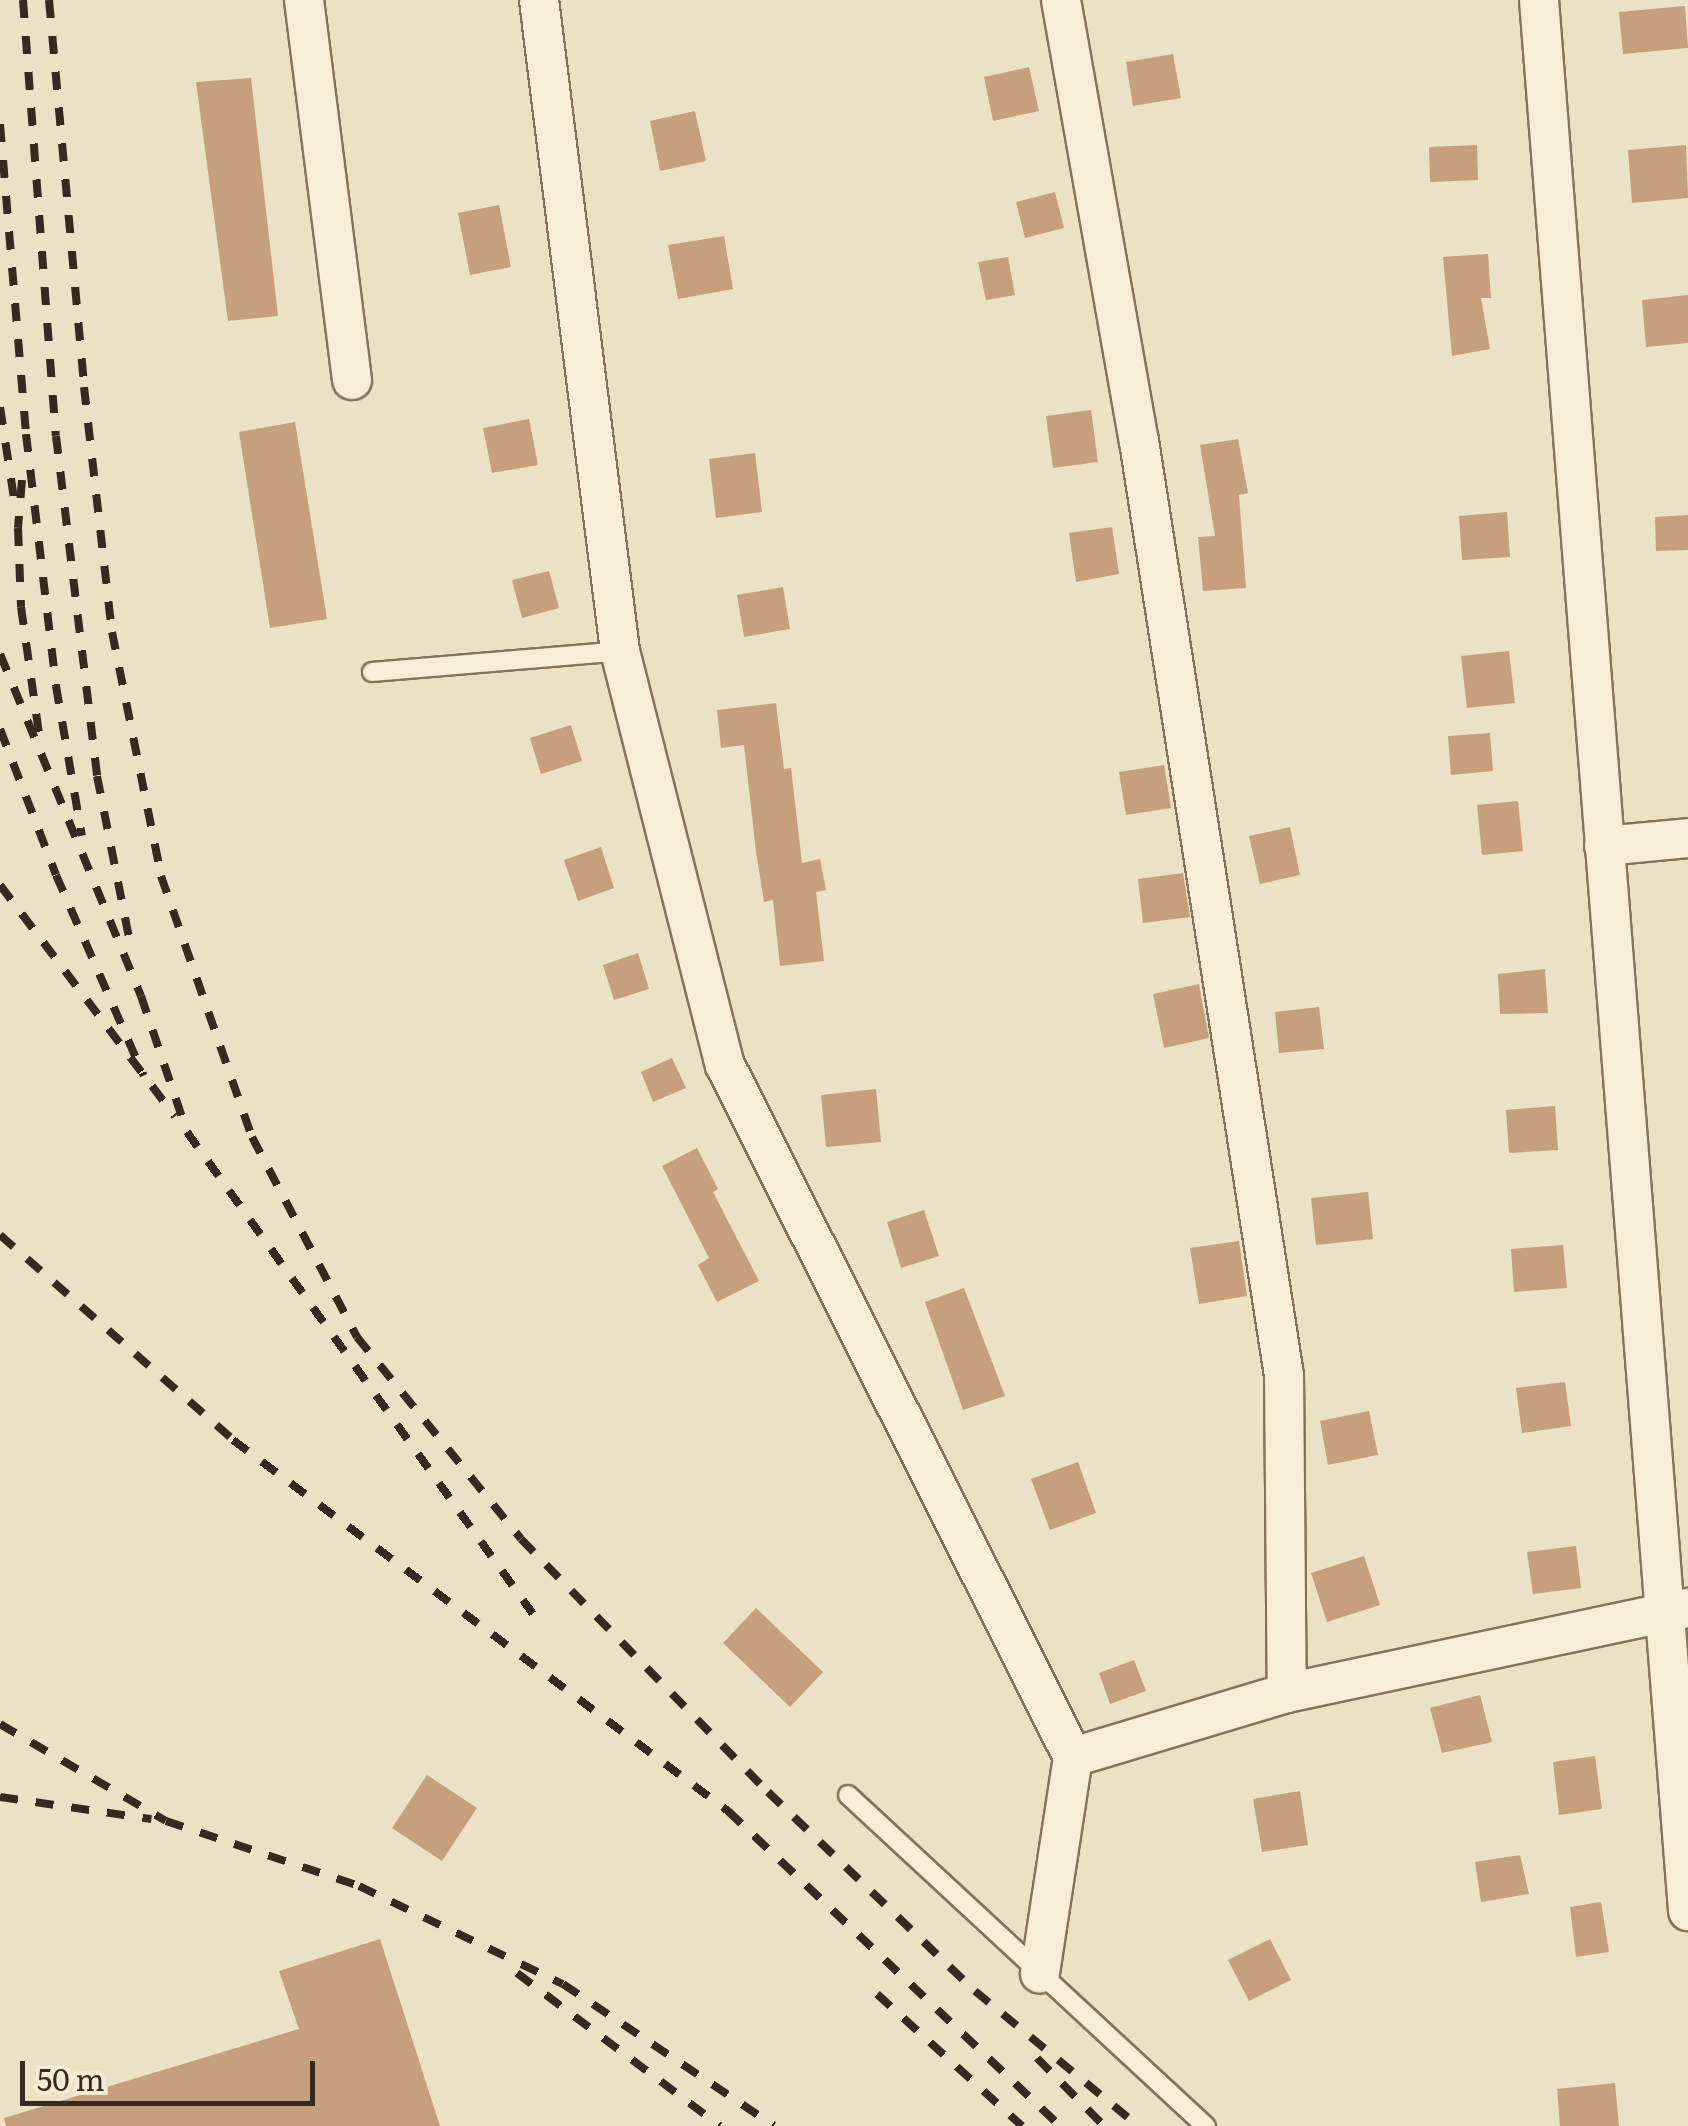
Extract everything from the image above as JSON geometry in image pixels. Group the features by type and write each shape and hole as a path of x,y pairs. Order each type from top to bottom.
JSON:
{"street":[{"path":"304,0 352,380"},
{"path":"539,0 620,651 725,1065 1073,1757 1040,1972"},
{"path":"1061,0 1142,461 1284,1375 1287,1693"},
{"path":"1539,0 1604,846 1677,1610 1688,1912"},
{"path":"1604,846 1688,838"},
{"path":"1073,1757 1287,1693 1677,1610"}],"lane":[{"path":"372,672 620,651"},
{"path":"848,1795 1206,2126"}],"building":[{"path":"1685,6 1688,48 1623,54 1619,12"},
{"path":"1173,54 1181,98 1133,106 1126,62"},
{"path":"1029,67 1039,111 993,121 984,77"},
{"path":"251,78 278,316 228,321 196,82"},
{"path":"695,111 706,161 660,171 650,121"},
{"path":"1477,145 1478,180 1430,182 1429,147"},
{"path":"1686,145 1688,198 1632,203 1628,150"},
{"path":"1055,192 1064,228 1025,238 1016,202"},
{"path":"499,205 511,267 470,275 458,213"},
{"path":"724,236 733,289 678,299 668,245"},
{"path":"1488,254 1491,298 1481,298 1490,349 1452,356 1443,257"},
{"path":"1008,257 1015,295 986,300 978,262"},
{"path":"1688,295 1688,343 1646,347 1642,300"},
{"path":"1091,410 1098,462 1053,468 1046,416"},
{"path":"529,419 538,465 492,473 483,428"},
{"path":"295,422 327,619 270,628 239,432"},
{"path":"1238,439 1248,493 1239,495 1246,588 1203,591 1198,537 1215,536 1200,445"},
{"path":"755,453 762,512 716,518 709,459"},
{"path":"1507,512 1510,557 1462,560 1459,516"},
{"path":"1688,515 1688,550 1656,551 1655,517"},
{"path":"1112,527 1119,574 1076,582 1069,533"},
{"path":"549,571 559,608 522,618 512,580"},
{"path":"783,587 790,629 744,637 737,595"},
{"path":"1509,651 1515,703 1467,708 1461,656"},
{"path":"776,703 784,769 791,768 802,863 820,859 826,890 816,892 824,961 780,966 773,900 764,902 744,745 721,748 717,710"},
{"path":"571,725 582,761 541,774 530,738"},
{"path":"1490,733 1493,771 1451,775 1448,736"},
{"path":"1164,765 1171,808 1126,815 1119,772"},
{"path":"1518,801 1523,851 1482,855 1477,805"},
{"path":"1290,827 1300,875 1260,884 1249,836"},
{"path":"601,847 614,888 578,901 564,860"},
{"path":"1183,873 1190,917 1143,923 1138,879"},
{"path":"638,953 649,989 614,1000 603,965"},
{"path":"1545,969 1548,1013 1500,1014 1498,974"},
{"path":"1199,984 1209,1038 1164,1048 1153,994"},
{"path":"1319,1007 1324,1049 1279,1053 1275,1012"},
{"path":"672,1058 686,1088 653,1102 641,1072"},
{"path":"876,1089 881,1142 826,1147 821,1095"},
{"path":"1555,1106 1558,1150 1509,1153 1506,1110"},
{"path":"697,1148 718,1189 713,1192 759,1281 717,1302 698,1265 709,1258 662,1166"},
{"path":"1368,1192 1373,1239 1316,1245 1311,1198"},
{"path":"924,1210 939,1256 901,1268 887,1222"},
{"path":"1239,1241 1247,1296 1199,1304 1190,1248"},
{"path":"1563,1245 1567,1288 1514,1292 1511,1249"},
{"path":"964,1288 1005,1396 963,1410 925,1302"},
{"path":"1565,1382 1571,1426 1522,1433 1516,1388"},
{"path":"1369,1411 1378,1455 1328,1465 1320,1421"},
{"path":"1078,1462 1096,1513 1050,1530 1031,1479"},
{"path":"1576,1546 1581,1588 1533,1594 1527,1552"},
{"path":"1364,1556 1380,1605 1327,1622 1311,1573"},
{"path":"756,1608 823,1672 790,1707 723,1643"},
{"path":"1134,1660 1146,1691 1110,1704 1099,1673"},
{"path":"1480,1695 1492,1742 1442,1753 1430,1708"},
{"path":"1595,1756 1602,1809 1559,1815 1553,1762"},
{"path":"427,1775 477,1808 442,1861 392,1828"},
{"path":"1300,1791 1308,1845 1262,1852 1253,1799"},
{"path":"1520,1855 1529,1894 1481,1902 1475,1862"},
{"path":"1601,1902 1609,1952 1576,1957 1570,1907"},
{"path":"380,1939 440,2126 6,2126 4,2118 299,2029 279,1971"},
{"path":"1270,1939 1291,1980 1249,2001 1228,1960"},
{"path":"1615,2083 1619,2126 1560,2126 1557,2089"}],"railway":[{"path":"23,0 56,436 97,776 132,952"},
{"path":"49,0 84,387 112,632 161,876 252,1137 357,1337 521,1539 768,1792 975,1991 1138,2126"},
{"path":"0,124 26,434 56,686 82,836"},
{"path":"0,407 14,499"},
{"path":"22,480 18,528 21,607 39,733"},
{"path":"0,654 141,996 187,1132 533,1614"},
{"path":"0,729 56,875 144,1076"},
{"path":"0,885 175,1116"},
{"path":"0,1235 233,1440 728,1811 1060,2126"},
{"path":"0,1724 166,1821 359,1886 563,1984 774,2126"},
{"path":"0,1797 151,1819"},
{"path":"517,1973 720,2126"},
{"path":"877,1994 1022,2126"},
{"path":"1037,2058 1104,2126"}]}
